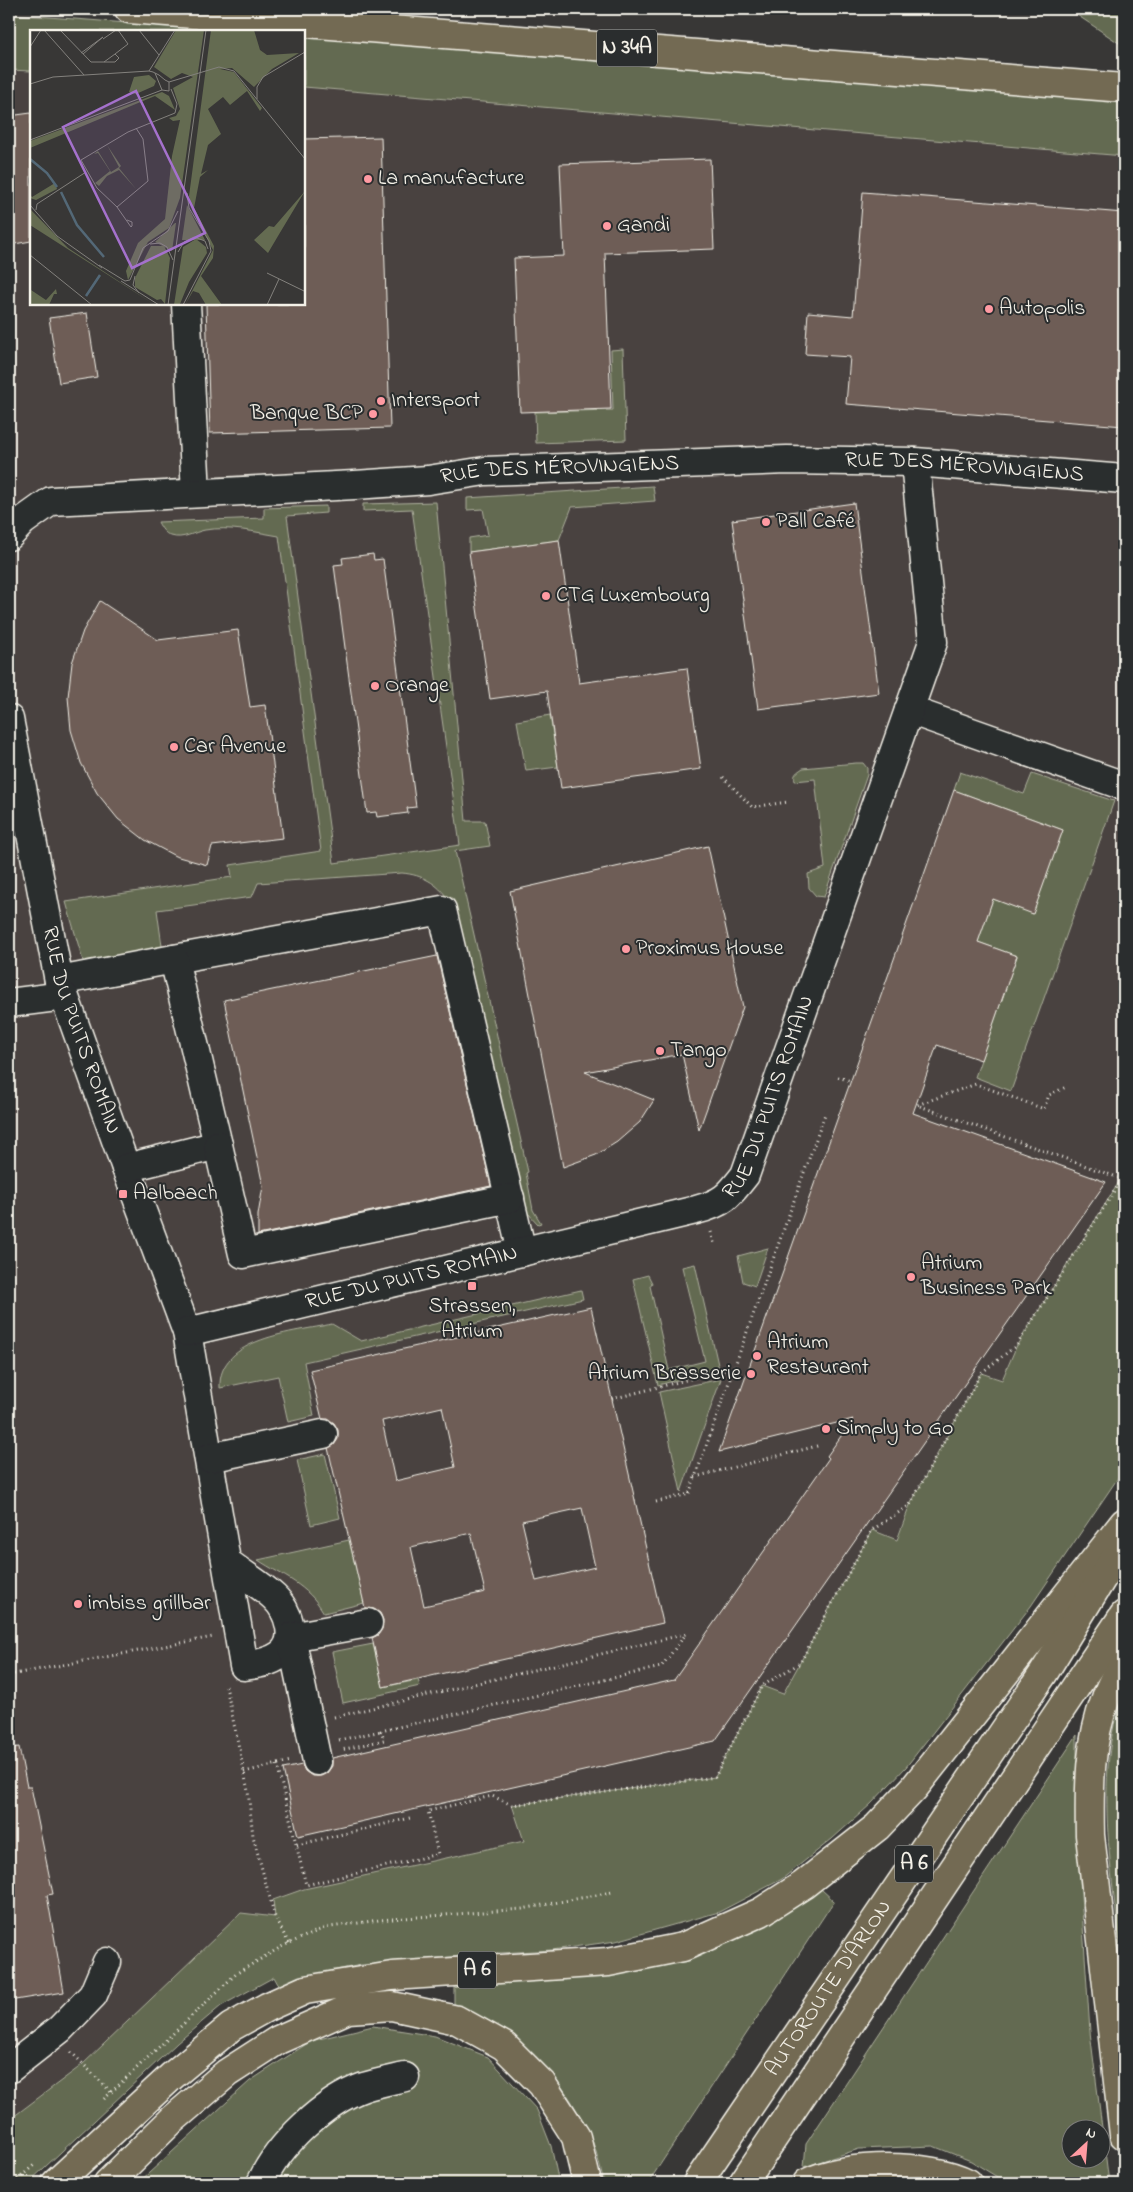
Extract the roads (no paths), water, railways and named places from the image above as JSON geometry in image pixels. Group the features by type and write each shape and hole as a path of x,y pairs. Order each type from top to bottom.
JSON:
{"main road":[{"name":"N 34A","path":"129,9 1124,88"},
{"name":"A 6","path":"56,2183 172,2076 231,2027 267,2006 305,1990 392,1976 608,1962 682,1948 761,1912 804,1885 841,1856 877,1826 914,1788 1124,1523"},
{"name":"AUTOROUTE D'ARLON","path":"697,2183 1043,1674 1124,1542"},
{"name":"AUTOROUTE D'ARLON","path":"743,2183 1124,1615"},
{"path":"1124,1655 1105,1699 1094,1740 1089,1786 1090,1835 1124,2135"},
{"name":"A 6","path":"117,2177 172,2120 227,2073 278,2040 348,2009 392,2006 457,2020 504,2046 542,2084 576,2136 587,2183"},
{"name":"A 6","path":"75,2183 120,2140 183,2087 231,2027"},
{"path":"807,2183 858,2169 918,2168 968,2183"}],"street":[{"path":"186,305 200,397 196,493"},
{"name":"RUE DES MÉROVINGIENS","path":"9,536 23,521 51,501 428,480 485,472 787,460 915,462 1124,479"},
{"name":"RUE DU PUITS ROMAIN","path":"187,1332 716,1204 733,1190 745,1176 932,642 915,462"},
{"path":"909,710 1124,786"},
{"name":"RUE DU PUITS ROMAIN","path":"9,719 62,989 187,1332 244,1666 264,1663 282,1654 291,1637"},
{"path":"9,1003 174,959 442,910 522,1252"},
{"path":"174,959 243,1254 510,1198"},
{"path":"126,1168 218,1145"},
{"path":"209,1458 323,1434"},
{"path":"227,1562 275,1597 288,1616 316,1758"},
{"path":"291,1637 368,1623"},
{"path":"9,2070 53,2034 93,1996 107,1962"},
{"path":"261,2183 276,2156 327,2107 363,2088 405,2077"}],"place":[{"name":"La manufacture","path":"368,179"},
{"name":"Gandi","path":"607,226"},
{"name":"Autopolis","path":"989,309"},
{"name":"Intersport","path":"381,401"},
{"name":"Banque BCP","path":"373,414"},
{"name":"Pall Café","path":"766,522"},
{"name":"CTG Luxembourg","path":"546,596"},
{"name":"Orange","path":"375,686"},
{"name":"Car Avenue","path":"174,747"},
{"name":"Proximus House","path":"626,949"},
{"name":"Tango","path":"660,1051"},
{"name":"Aalbaach","path":"123,1194"},
{"name":"Atrium Business Park","path":"911,1277"},
{"name":"Strassen, Atrium","path":"472,1286"},
{"name":"Atrium Restaurant","path":"757,1356"},
{"name":"Atrium Brasserie","path":"751,1374"},
{"name":"Simply to Go","path":"826,1429"},
{"name":"imbiss grillbar","path":"78,1604"}]}
